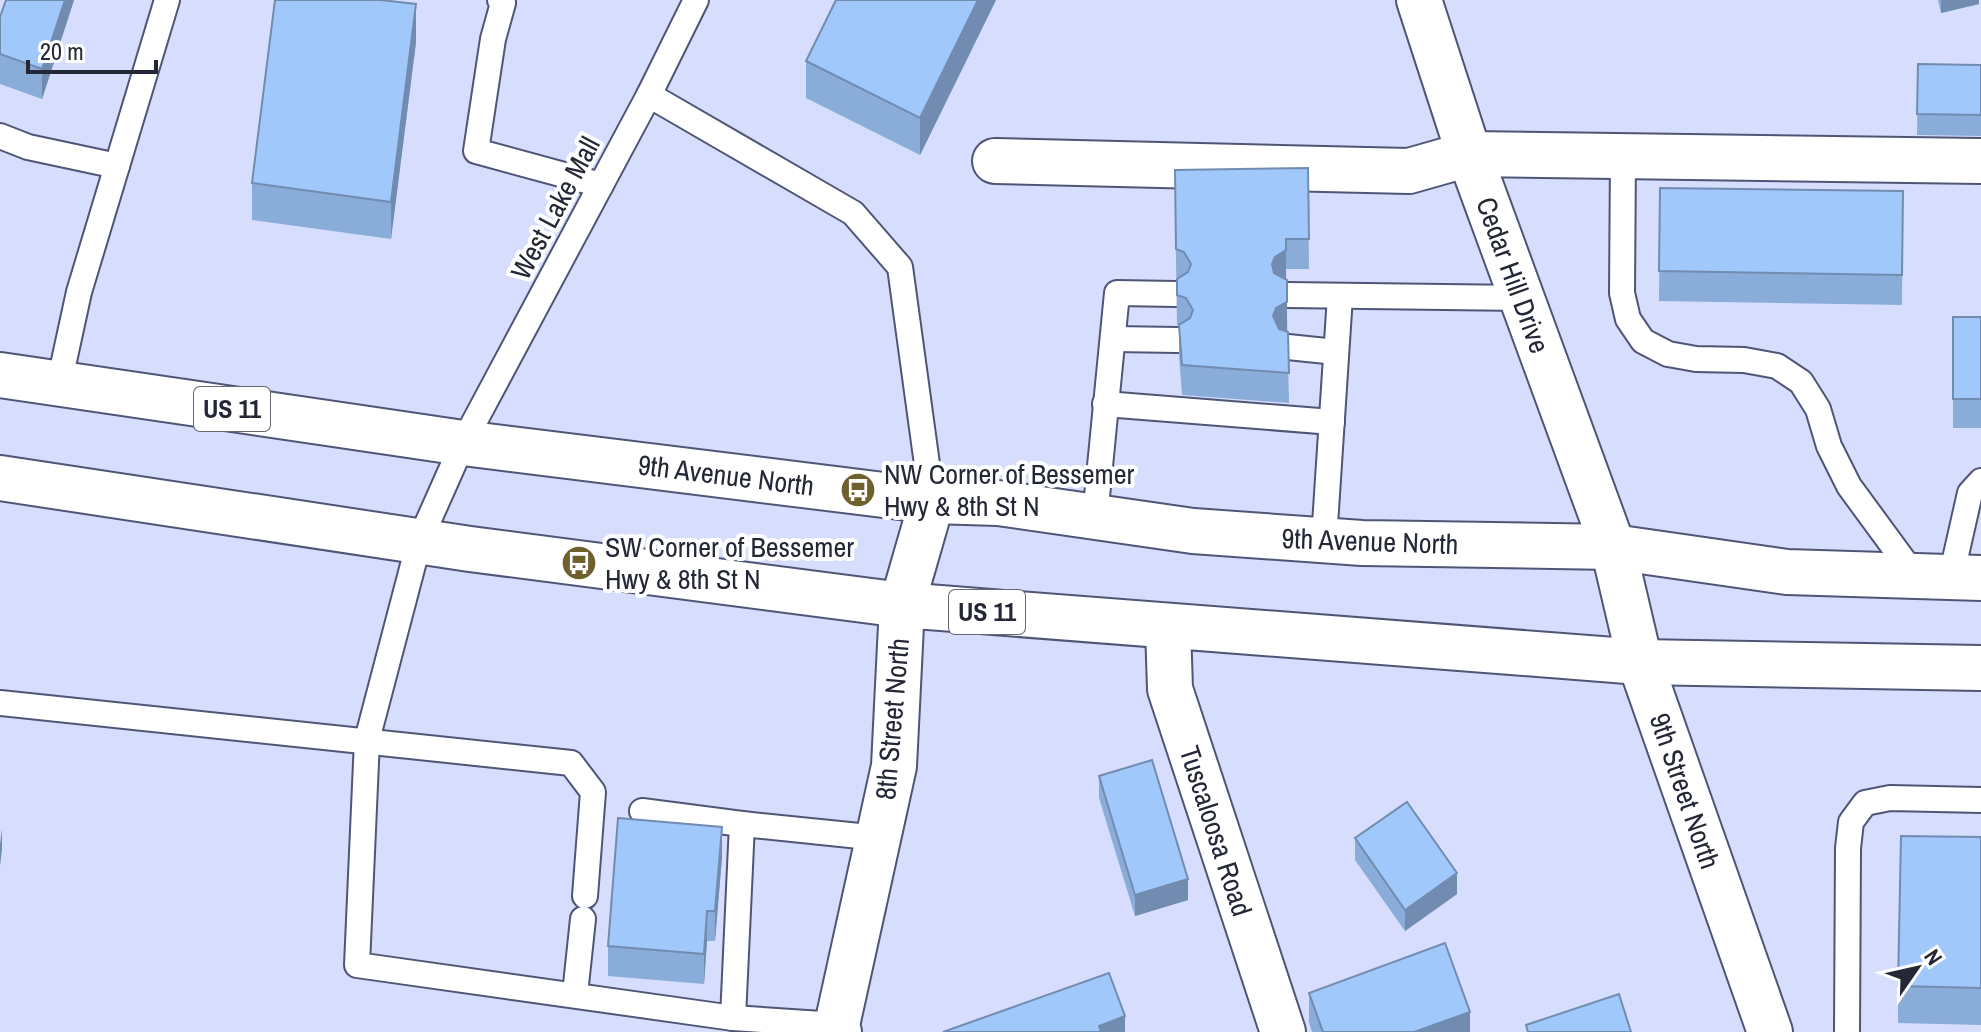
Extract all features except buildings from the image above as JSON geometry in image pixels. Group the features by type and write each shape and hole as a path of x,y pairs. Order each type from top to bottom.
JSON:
{"main road":[{"name":"Cedar Hill Drive","path":"1419,0 1469,154 1613,547"},
{"path":"995,161 1409,171 1469,154 1981,161"},
{"name":"9th Avenue North","path":"0,375 463,443 932,501 998,503 1193,531 1324,540 1613,547 1787,572 1949,577"},
{"name":"US 11","path":"0,478 419,542 902,605 1640,662 1981,668"},
{"name":"8th Street North","path":"838,1028 894,766 902,605 932,501"},
{"name":"9th Street North","path":"1613,547 1640,662 1770,1032"},
{"name":"Tuscaloosa Road","path":"1168,627 1170,689 1283,1032"}],"lane":[{"path":"59,384 79,292 167,0"},
{"path":"500,0 503,3 493,39 476,151 601,185"},
{"name":"West Lake Mall","path":"575,994 357,965 367,740 419,542 463,443 649,95 696,0"},
{"path":"649,95 853,213 900,267 932,501"},
{"path":"0,136 28,147 117,166"},
{"path":"1623,156 1622,293 1628,319 1643,341 1668,354 1777,366 1801,382 1818,409 1829,446 1849,486 1949,577 1970,493 1981,481"},
{"path":"1095,517 1117,293 1176,294"},
{"path":"1287,295 1522,298"},
{"path":"1324,540 1340,296"},
{"path":"1113,339 1178,340"},
{"path":"1288,347 1336,352"},
{"path":"1105,404 1332,422"},
{"path":"0,703 571,763 593,792 575,994 733,1018 838,1028"},
{"path":"1847,1032 1848,848 1851,822 1865,803 1890,798 1981,800"},
{"path":"642,811 879,838"},
{"path":"733,1018 742,824"}],"place":[{"name":"NW Corner of Bessemer Hwy & 8th St N","path":"858,490"},
{"name":"SW Corner of Bessemer Hwy & 8th St N","path":"579,563"}]}
